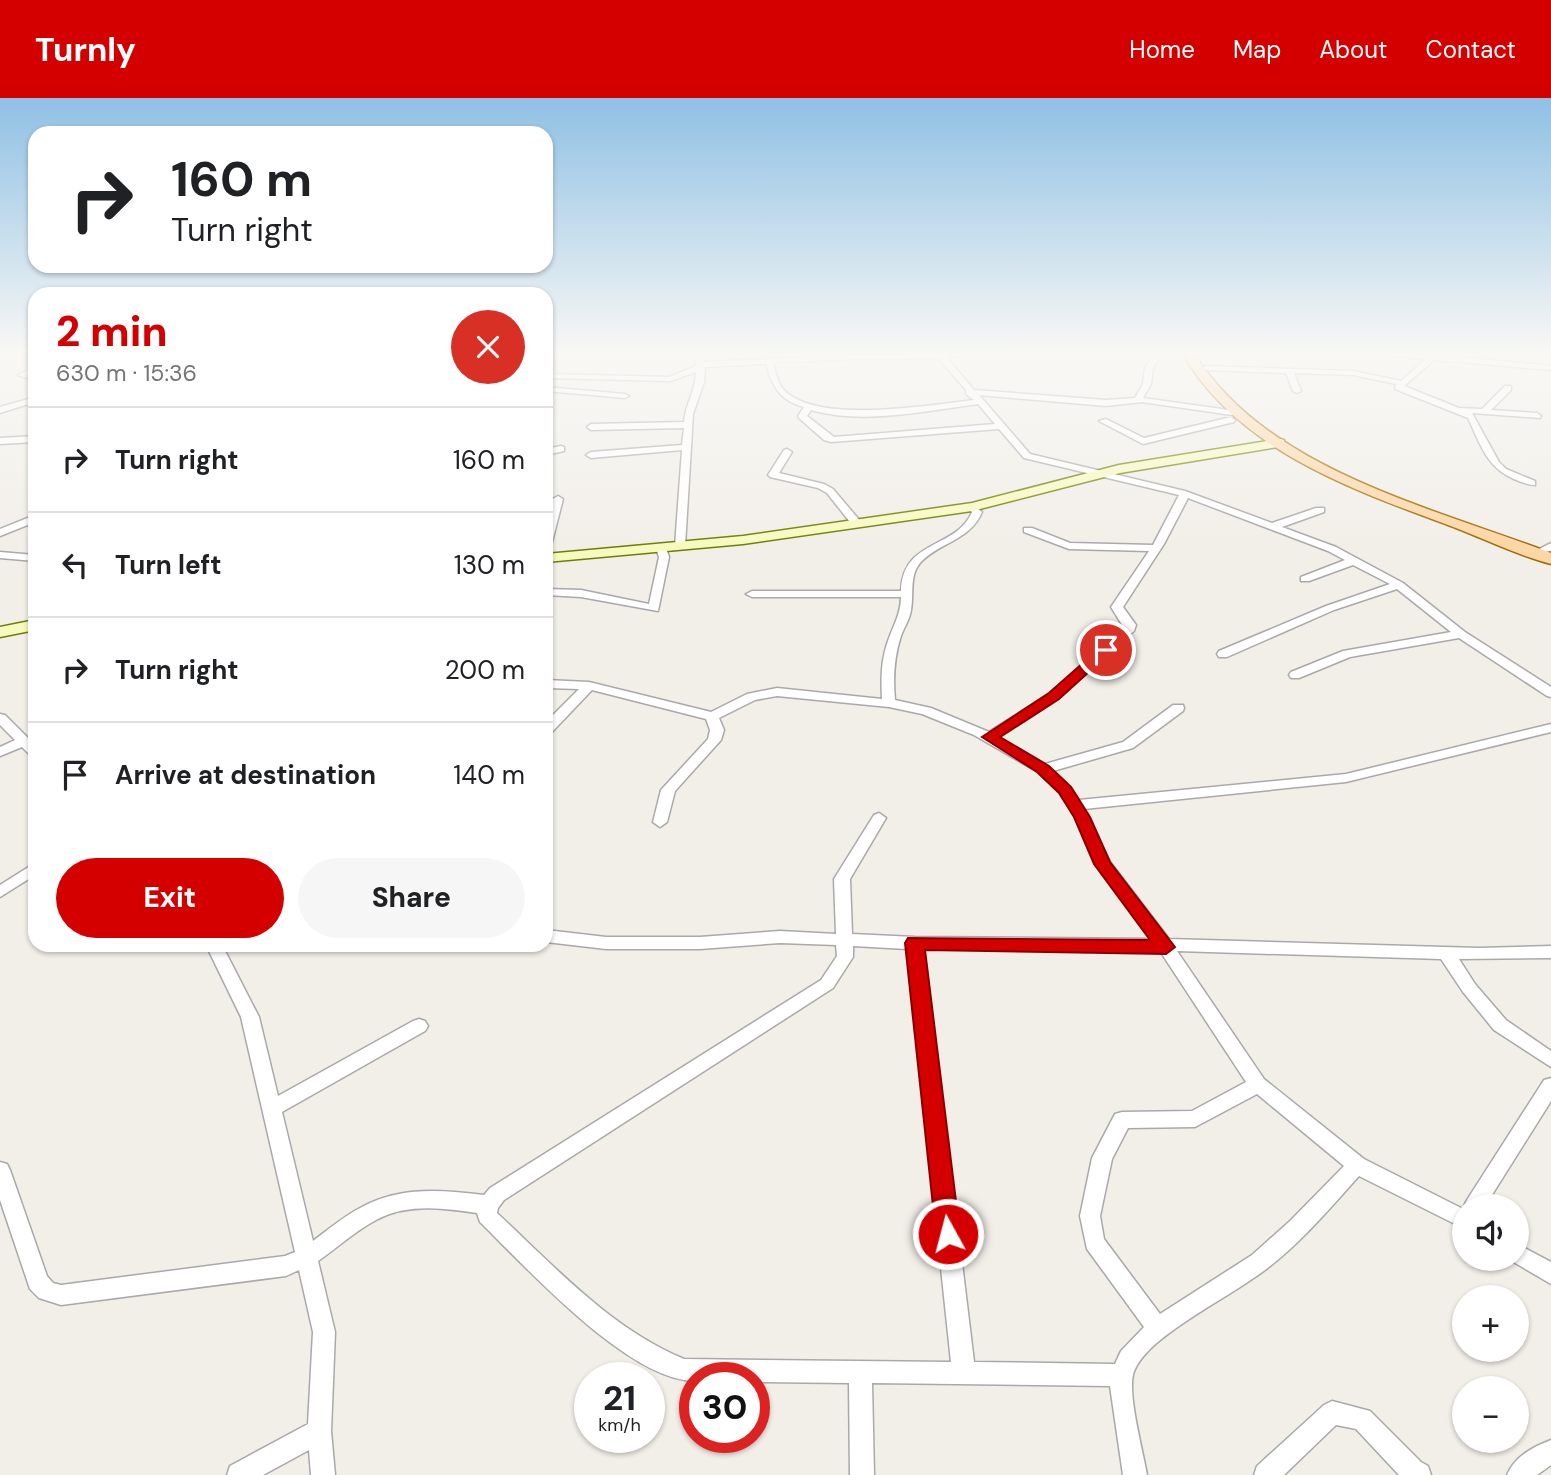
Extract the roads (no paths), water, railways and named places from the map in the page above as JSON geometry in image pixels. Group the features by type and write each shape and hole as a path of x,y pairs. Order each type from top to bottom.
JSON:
{"main road":[{"path":"1241,417 1280,443 1381,494 1549,553"},
{"path":"1252,417 1316,458 1395,495 1549,553"}],"street":[{"path":"680,546 686,447 691,417"},
{"path":"803,417 827,438 834,439 1002,426"},
{"path":"993,417 1027,456 1185,494 1355,560 1399,585 1461,634 1551,694"},
{"path":"1103,421 1143,441 1240,417"},
{"path":"1471,417 1475,420 1495,463 1503,471 1532,483"},
{"path":"591,427 689,425"},
{"path":"0,441 28,439"},
{"path":"553,557 680,546 857,524 972,506 1016,498 1099,474 1280,443"},
{"path":"591,456 686,447"},
{"path":"553,451 561,449"},
{"path":"788,452 773,475 821,486 830,491 857,524"},
{"path":"990,737 1054,696 1130,629 1117,607 1156,548 1185,494"},
{"path":"553,519 558,499"},
{"path":"889,703 888,666 891,649 906,612 909,571 916,560 976,519 977,512 972,506"},
{"path":"1273,526 1320,510"},
{"path":"0,533 28,521"},
{"path":"1028,530 1069,546 1156,548"},
{"path":"553,592 573,590 601,599 654,608 664,557 661,548"},
{"path":"0,555 28,557"},
{"path":"1305,579 1355,560"},
{"path":"1223,654 1305,618 1399,585"},
{"path":"752,594 906,594"},
{"path":"0,632 28,626"},
{"path":"1295,675 1356,652 1461,634"},
{"path":"553,684 589,686 712,716 751,698 777,692 889,703 926,712 990,737 1043,769 1065,790 1103,864 1166,947 1258,1084 1357,1165 1452,1213"},
{"path":"553,723 589,686"},
{"path":"1043,769 1128,745 1178,708"},
{"path":"660,822 668,790 714,740 717,730 712,716"},
{"path":"0,718 28,745"},
{"path":"1075,805 1346,778 1551,728"},
{"path":"0,752 24,741"},
{"path":"878,818 842,879 845,957 827,984 497,1194 488,1205 487,1216 629,1345 658,1361 684,1370 1122,1375"},
{"path":"0,892 28,872"},
{"path":"553,937 606,943 701,943 780,937 915,943 1256,946 1446,953 1551,952"},
{"path":"915,943 964,1374"},
{"path":"218,952 250,1017 324,1332 319,1431 323,1475"},
{"path":"1446,953 1469,988 1500,1025 1551,1060"},
{"path":"272,1108 419,1026"},
{"path":"1157,1327 1094,1242 1090,1216 1102,1158 1122,1120 1195,1119 1258,1084"},
{"path":"1482,1194 1551,1085"},
{"path":"1135,1475 1122,1375 1134,1352 1157,1327 1213,1294 1260,1261 1357,1165"},
{"path":"0,1170 38,1282 47,1292 61,1295 286,1266 308,1258 368,1213 388,1205 426,1199 488,1205"},
{"path":"1529,1260 1551,1274"},
{"path":"860,1374 862,1475"},
{"path":"1266,1475 1332,1413 1362,1419 1415,1474"},
{"path":"239,1475 319,1431"},
{"path":"1519,1475 1535,1460 1551,1452"}]}
